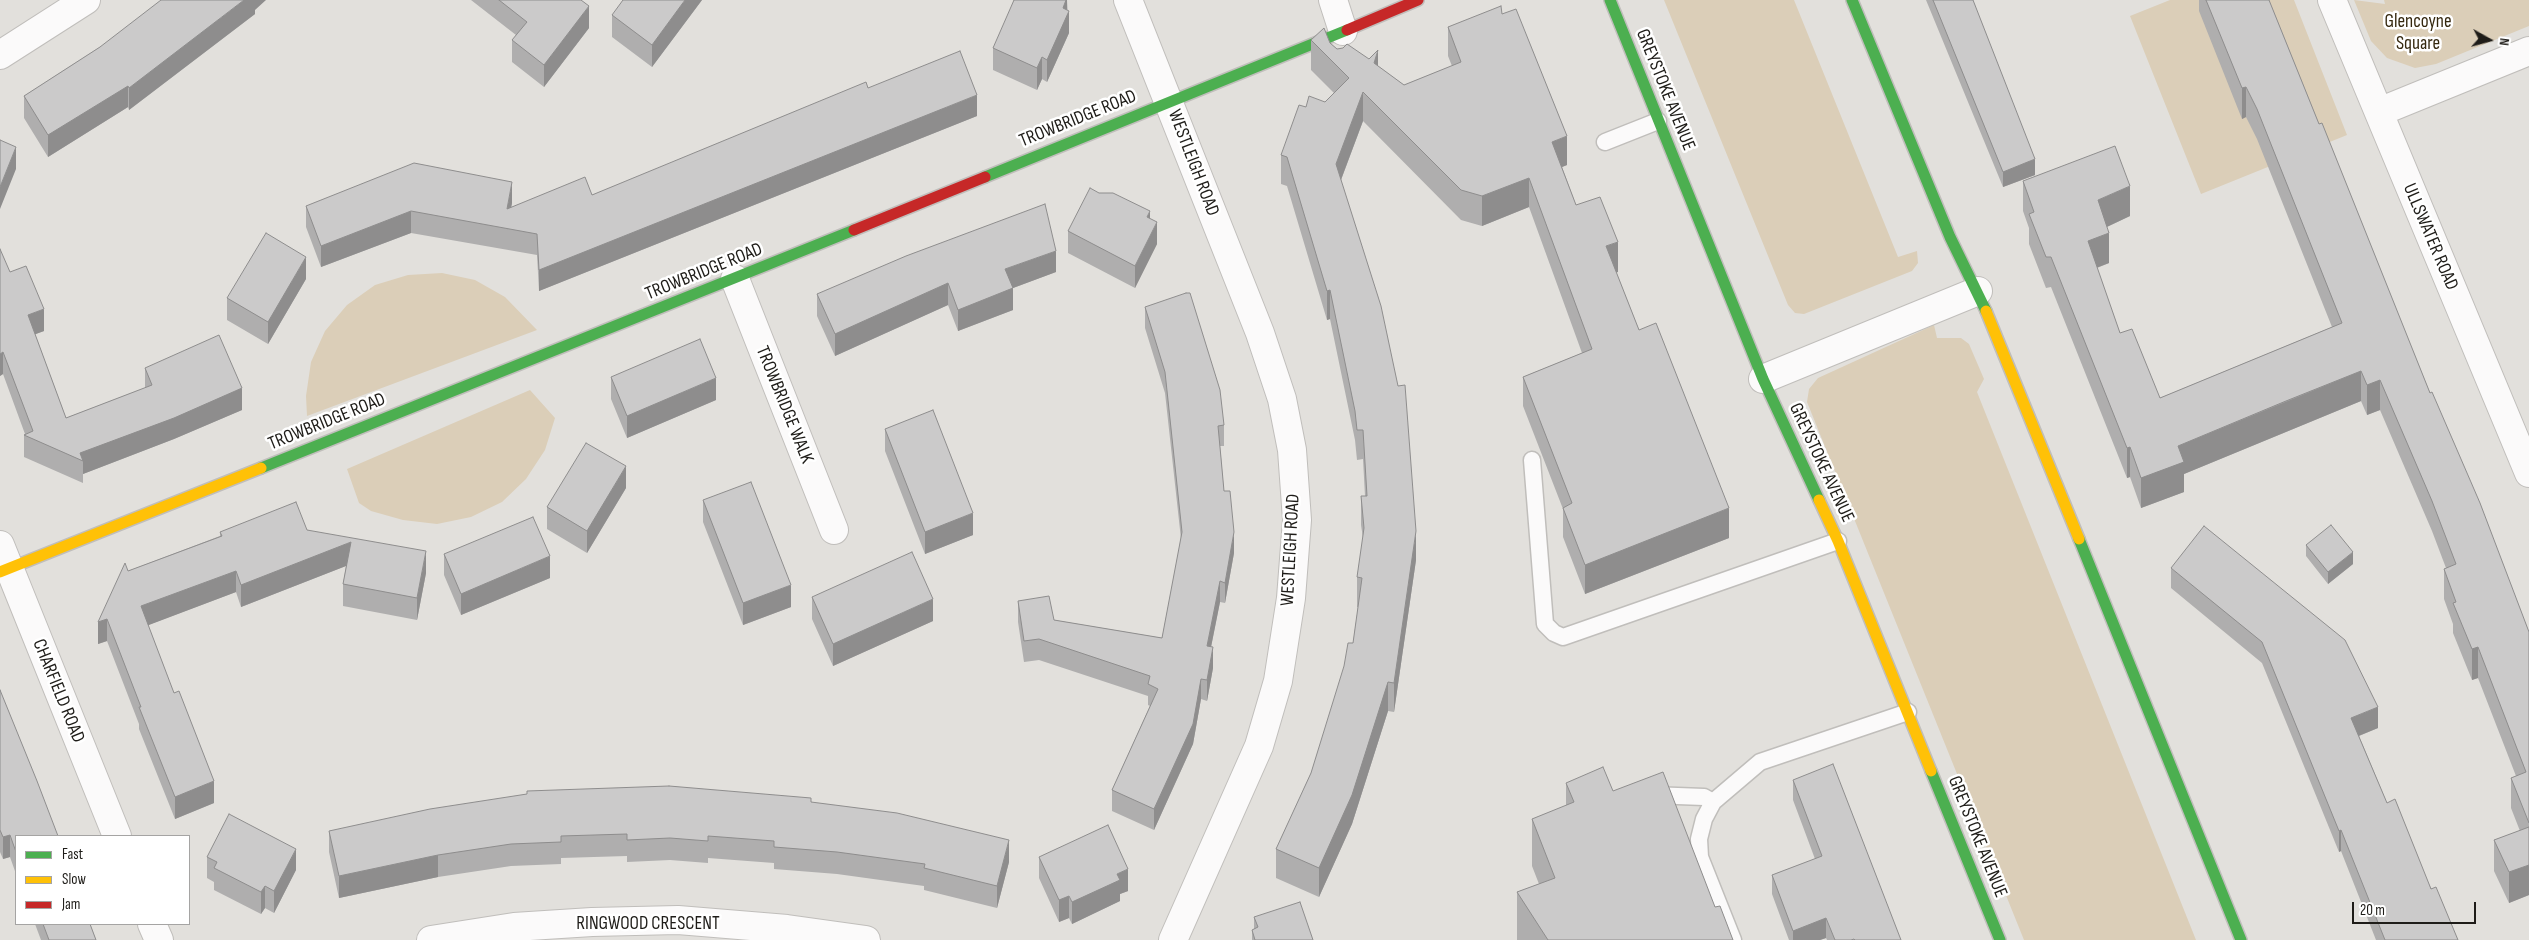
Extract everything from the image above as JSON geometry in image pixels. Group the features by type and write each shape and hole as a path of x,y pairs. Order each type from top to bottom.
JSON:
{"street":[{"path":"0,55 86,0"},
{"name":"WESTLEIGH ROAD","path":"1128,0 1260,333 1282,399 1292,450 1297,520 1291,598 1278,681 1259,746 1173,940"},
{"path":"1333,0 1335,41"},
{"name":"TROWBRIDGE ROAD","path":"3,562 735,279 1169,100 1335,41 1418,0"},
{"name":"GREYSTOKE AVENUE","path":"1610,0 1763,378 1838,541 2000,940"},
{"path":"1852,0 1950,237 1978,291 2241,940"},
{"name":"ULLSWATER ROAD","path":"2332,0 2529,473"},
{"path":"2378,112 2529,51"},
{"name":"TROWBRIDGE WALK","path":"735,279 834,530"},
{"path":"1763,378 1978,291"},
{"name":"CHARFIELD ROAD","path":"3,562 117,835"},
{"name":"RINGWOOD CRESCENT","path":"431,940 514,927 592,922 678,920 787,929 866,940"},
{"path":"152,925 159,940"}],"lane":[{"path":"1605,142 1658,121"},
{"path":"1532,460 1545,624 1554,633 1563,637 1838,541"},
{"path":"1733,940 1700,857 1699,839 1704,819 1713,802 1760,762 1908,712"},
{"path":"1634,794 1704,797 1713,802"}],"green space":[{"path":"1664,0 1794,0 1898,257 1917,251 1918,263 1912,271 1804,314 1795,313 1788,305"},
{"path":"2170,0 2294,0 2347,135 2201,194 2130,16"},
{"name":"Glencoyne Square","path":"2354,0 2385,4 2384,0 2529,0 2529,26 2436,64 2415,68 2387,58 2371,41"},
{"path":"442,273 475,280 505,297 537,330 307,416 306,396 311,362 325,331 347,305 375,285 408,275"},
{"path":"1934,325 1937,338 1961,338 1969,344 1984,379 1977,392 2196,940 2024,940 1807,402 1809,389 1818,378"},
{"path":"530,390 555,418 545,450 526,479 502,502 471,517 437,524 403,520 371,511 359,503 347,469"}],"building":[{"path":"161,0 244,0 129,88 128,86 48,135 24,96 100,47"},
{"path":"499,0 581,0 589,6 544,65 512,40 527,22"},
{"path":"623,0 685,0 652,45 612,15"},
{"path":"1014,0 1066,0 1063,8 1069,11 1047,60 1042,57 1037,68 993,48"},
{"path":"1933,0 1973,0 2035,159 2003,172"},
{"path":"2206,0 2269,0 2319,124 2322,123 2430,393 2432,392 2480,503 2529,632 2529,823 2511,778 2526,772 2478,647 2472,649 2453,603 2456,602 2444,569 2456,564 2432,501 2380,380 2367,385 2361,371 2286,401 2178,446 2184,462 2141,478 2130,447 2127,448 2051,257 2046,257 2029,214 2034,212 2023,181 2115,146 2130,186 2098,200 2109,233 2088,241 2120,333 2132,329 2160,398 2342,323 2257,109 2246,87 2242,88"},
{"path":"1501,6 1502,14 1516,9 1567,136 1552,142 1576,205 1600,197 1618,242 1606,246 1639,330 1656,323 1729,508 1585,565 1563,508 1572,503 1523,377 1592,349 1529,178 1482,196 1461,190 1363,92 1336,164 1381,306 1398,386 1405,385 1416,531 1394,683 1388,682 1352,795 1319,868 1276,849 1311,773 1344,666 1348,643 1353,643 1362,578 1357,577 1364,528 1361,496 1367,496 1363,430 1357,430 1355,411 1330,290 1327,291 1287,157 1281,155 1299,105 1306,107 1309,96 1325,102 1349,78 1311,40 1324,28 1330,43 1337,49 1343,48 1347,44 1369,59 1378,50 1374,63 1404,85 1461,62 1448,27"},
{"path":"960,51 977,95 539,270 537,234 411,211 321,246 306,206 414,163 512,182 507,209 585,177 592,195 866,82 868,88"},
{"path":"0,140 16,147 0,187"},
{"path":"1090,188 1099,193 1113,193 1150,211 1147,217 1157,222 1135,266 1068,231"},
{"path":"1045,204 1056,251 1005,269 1013,288 958,310 948,283 835,334 817,294 906,256"},
{"path":"266,233 306,257 268,322 227,298"},
{"path":"0,249 10,272 26,266 44,309 28,315 66,418 152,385 145,368 219,335 242,388 174,418 80,453 83,461 24,435 33,431 3,352 0,354"},
{"path":"1190,293 1220,390 1224,425 1218,426 1224,491 1230,491 1234,532 1225,583 1220,581 1207,646 1213,647 1207,680 1201,679 1193,724 1154,809 1112,790 1158,689 1148,684 1150,676 1039,639 1024,641 1018,601 1049,596 1054,620 1162,638 1182,532 1165,372 1145,307"},
{"path":"700,339 716,378 627,416 611,377"},
{"path":"933,410 973,513 925,532 885,429"},
{"path":"586,443 626,466 587,531 547,507"},
{"path":"751,482 791,585 743,603 703,500"},
{"path":"296,502 307,530 426,551 417,598 343,584 351,542 241,585 236,571 141,606 174,693 179,691 214,781 175,797 139,707 141,707 107,619 98,622 125,563 128,571 222,536 220,532"},
{"path":"533,517 550,556 461,594 444,554"},
{"path":"2331,525 2353,552 2328,572 2306,545"},
{"path":"2204,526 2345,640 2378,707 2351,718 2387,803 2395,799 2431,889 2436,887 2458,940 2385,940 2262,642 2171,568"},
{"path":"912,552 933,599 833,644 812,597"},
{"path":"0,690 58,835 15,835 15,849 10,835 3,837 0,830"},
{"path":"1833,764 1901,940 1835,940 1826,918 1793,931 1772,875 1822,856 1793,780"},
{"path":"1603,767 1613,791 1663,772 1715,907 1720,906 1733,940 1548,940 1517,892 1555,878 1532,819 1574,802 1566,783"},
{"path":"669,786 811,798 811,802 897,813 1009,840 997,886 924,868 925,864 837,852 774,847 774,841 708,836 708,841 670,838 627,840 627,834 561,836 561,842 511,844 438,855 339,876 329,831 430,809 527,794 527,791"},
{"path":"229,814 296,849 274,891 265,886 261,892 214,868 217,862 207,857"},
{"path":"1108,825 1128,869 1117,874 1120,880 1072,902 1069,896 1059,900 1039,857"},
{"path":"2529,827 2529,865 2509,872 2494,840"},
{"path":"1300,902 1313,940 1255,940 1252,930 1258,927 1254,917"},
{"path":"43,925 90,925 96,940 49,940"}],"traffic: fast":[{"path":"1610,0 1763,379 1819,500"},
{"path":"1852,0 1950,237 1986,311"},
{"path":"985,177 1347,30"},
{"path":"261,468 854,230"},
{"path":"2079,539 2241,940"},
{"path":"1931,771 2000,940"}],"traffic: slow":[{"path":"1986,311 2079,539"},
{"path":"0,572 261,468"},
{"path":"1819,500 1838,541 1931,771"}],"traffic: jam":[{"path":"1347,30 1418,0"},
{"path":"854,230 985,177"}]}
